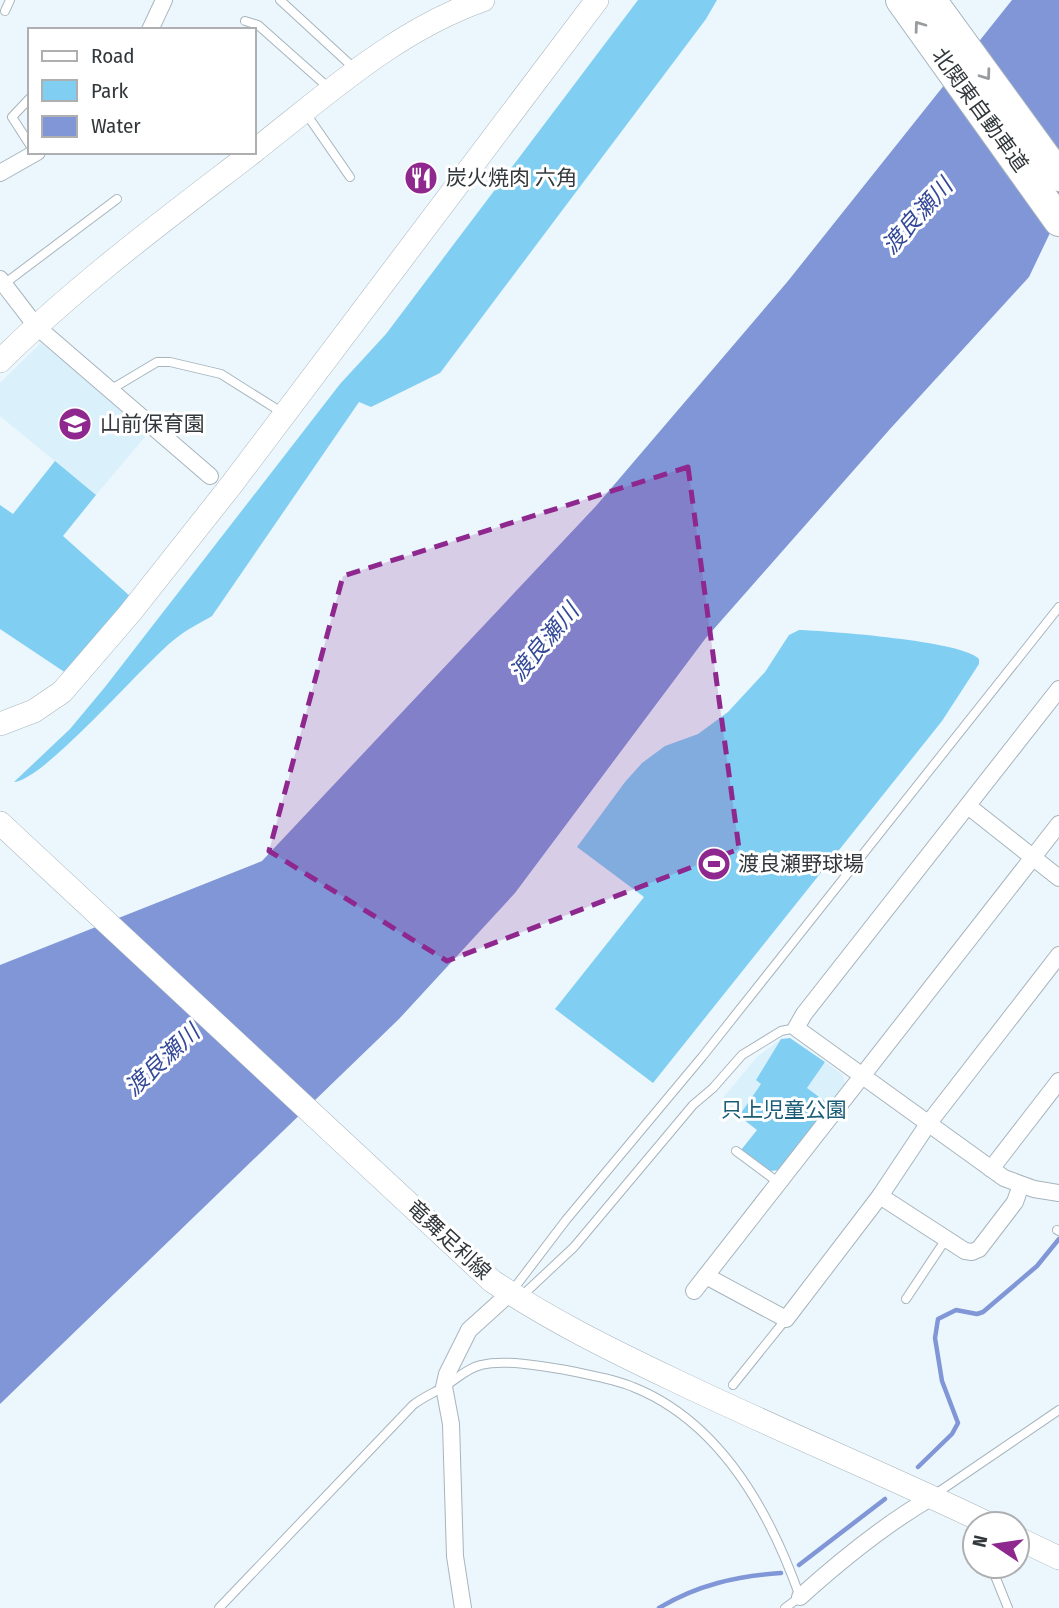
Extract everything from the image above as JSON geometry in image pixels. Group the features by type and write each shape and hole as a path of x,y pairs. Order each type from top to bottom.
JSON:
{"highway":[{"name":"北関東自動車道","path":"901,0 1059,220"},
{"name":"北関東自動車道","path":"931,0 1059,176"}],"street":[{"path":"151,28 164,0"},
{"path":"256,150 411,32 483,0"},
{"path":"0,724 34,711 62,692 130,613 232,484 597,0"},
{"path":"0,173 29,154"},
{"path":"0,361 94,274 250,154"},
{"path":"2,281 36,326 210,476"},
{"path":"1059,689 804,1014 796,1028 991,1169 1021,1185 1059,1193"},
{"path":"968,806 1059,878"},
{"name":"竜舞足利線","path":"0,823 501,1287 544,1315 602,1346 807,1443 961,1511"},
{"path":"694,1291 1059,824"},
{"path":"706,1276 786,1319 880,1196 929,1124 1059,955"},
{"path":"991,1169 1059,1081"},
{"path":"880,1196 965,1251 972,1252 979,1249 1015,1202 1021,1185"},
{"path":"463,1608 455,1556 451,1424 444,1387 447,1374 469,1330 501,1287"},
{"path":"800,1597 909,1509 932,1497"},
{"path":"1031,1545 1059,1558"}],"lane":[{"path":"5,11 10,0"},
{"path":"280,0 357,71"},
{"path":"245,22 258,25 332,90"},
{"path":"28,100 12,117 28,142"},
{"path":"305,112 350,177"},
{"path":"2,281 117,199"},
{"path":"110,390 157,362 170,362 221,374 275,408"},
{"path":"501,1287 566,1220 702,1057 1059,607"},
{"path":"501,1287 526,1292 557,1264 693,1105 713,1088 742,1055 781,1031 796,1028"},
{"path":"736,1151 779,1183"},
{"path":"906,1299 946,1239"},
{"path":"733,1385 786,1319"},
{"path":"219,1608 413,1405 481,1365 506,1364 551,1367 634,1387 653,1396 697,1425 717,1444 750,1489 793,1577 800,1597 785,1608"},
{"path":"932,1497 1059,1410"},
{"path":"697,1425 705,1417"},
{"path":"996,1580 1007,1608"}],"highlighted area":[{"path":"688,467 739,849 447,961 269,851 343,576"}],"shaded area":[{"name":"山前保育園","path":"41,343 149,432 96,495 0,416 0,383"},
{"path":"781,1039 757,1080 762,1084 739,1116 721,1100 757,1057"},
{"path":"825,1062 843,1075 845,1085 830,1105 807,1088"}],"green space":[{"path":"638,0 717,0 706,19 440,373 371,407 359,402 212,616 175,639 160,652 48,762 29,776 14,782 70,729 105,687 340,384 386,334"},
{"path":"55,461 96,495 63,536 131,597 69,675 0,629 0,505 13,514"},
{"name":"渡良瀬野球場","path":"799,630 923,642 968,653 979,659 979,664 942,721 653,1083 555,1009 644,897 577,847 642,763 665,746 698,734 728,712 765,672 789,635"},
{"name":"只上児童公園","path":"790,1038 825,1062 807,1088 830,1105 780,1170 770,1171 741,1150 757,1130 739,1116 761,1084 756,1080 781,1039"}],"water":[{"name":"渡良瀬川","path":"1012,0 1059,0 1059,214 1029,277 890,429 705,639 515,893 399,1019 0,1404 0,965 262,861 596,506 788,281"}],"waterway":[{"path":"918,1467 952,1434 958,1423 942,1381 935,1338 938,1319 956,1310 977,1314 983,1312 1037,1266 1059,1239"},
{"path":"799,1565 885,1499"},
{"path":"659,1608 688,1593 718,1583 781,1573"}],"place":[{"name":"炭火焼肉 六角","path":"421,178"},
{"name":"山前保育園","path":"75,424"},
{"name":"渡良瀬野球場","path":"714,864"}]}
